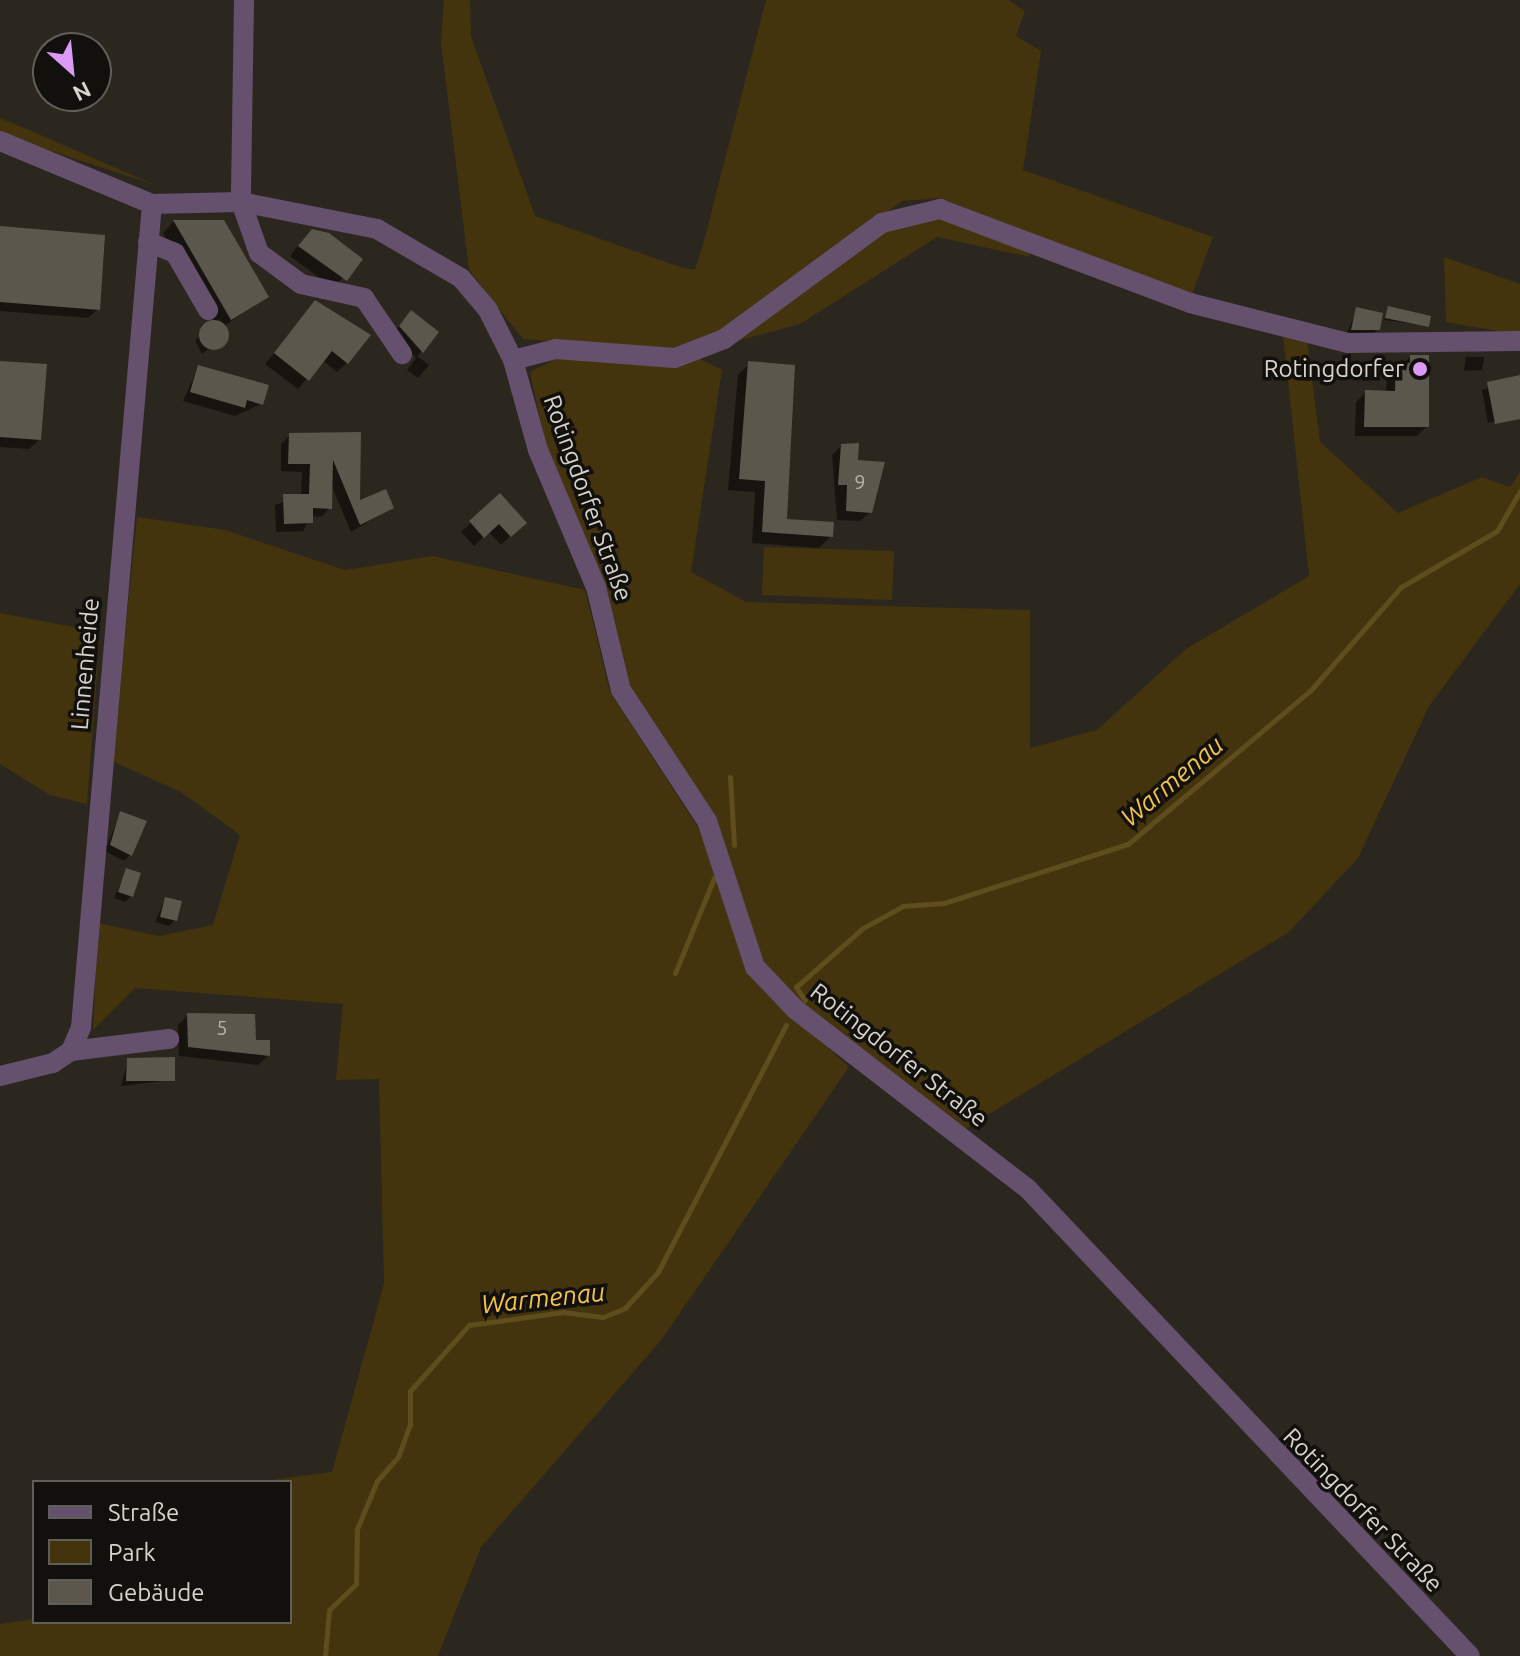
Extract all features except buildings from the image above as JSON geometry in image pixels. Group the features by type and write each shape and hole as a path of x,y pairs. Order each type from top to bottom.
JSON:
{"street":[{"path":"244,0 241,202 259,253 301,284 364,298 402,354"},
{"path":"0,141 152,204"},
{"name":"Rotingdorfer Straße","path":"152,204 241,202 377,229 414,244 461,278 488,310 513,360 538,450 596,587 621,690 707,821 755,967 795,1009 1027,1188 1470,1656"},
{"name":"Linnenheide","path":"71,1051 81,1027 152,204"},
{"path":"513,360 556,349 675,358 724,339 882,223 940,209 1190,303 1348,343 1520,341"},
{"path":"148,242 175,253 208,310"},
{"path":"0,1076 53,1063 71,1051 169,1039"}],"green space":[{"path":"444,0 470,0 471,36 535,216 680,267 695,270 766,0 1008,0 1025,11 1016,36 1041,51 1023,170 1213,237 1192,294 939,198 902,201 721,333 669,351 523,339 469,270 441,42"},
{"path":"0,118 36,133 155,185 0,134"},
{"path":"940,216 1030,249 1030,257 937,237 800,324 729,343 884,228"},
{"path":"1444,257 1520,284 1520,335 1446,322"},
{"path":"1283,334 1307,339 1320,442 1398,513 1482,477 1510,487 1520,472 1520,584 1429,706 1358,858 1289,932 963,1130 788,991 764,962 714,819 628,687 604,584 546,446 530,372 558,358 698,358 722,370 691,572 746,602 1030,610 1030,748 1097,730 1186,649 1309,576"},
{"path":"137,517 225,530 345,570 432,556 585,590 610,692 699,829 750,976 849,1067 662,1339 481,1547 438,1656 0,1656 0,1624 32,1619 32,1624 292,1624 292,1480 271,1480 332,1472 384,1284 379,1079 336,1080 343,1004 135,988 93,1030 98,923 159,936 213,925 240,835 181,792 112,761"},
{"path":"764,547 894,551 892,600 762,595"},
{"path":"0,613 100,632 87,804 50,795 0,764"}],"waterway":[{"name":"Warmenau","path":"805,1000 796,987 863,928 903,906 944,903 1128,844 1310,691 1401,587 1497,531 1520,491"},
{"path":"730,777 734,845"},
{"path":"675,973 714,878"},
{"name":"Warmenau","path":"325,1656 329,1610 356,1584 357,1529 377,1481 398,1457 410,1424 410,1391 469,1325 563,1312 603,1317 625,1308 658,1272 786,1025"}],"place":[{"name":"Rotingdorfer","path":"1420,369"}]}
